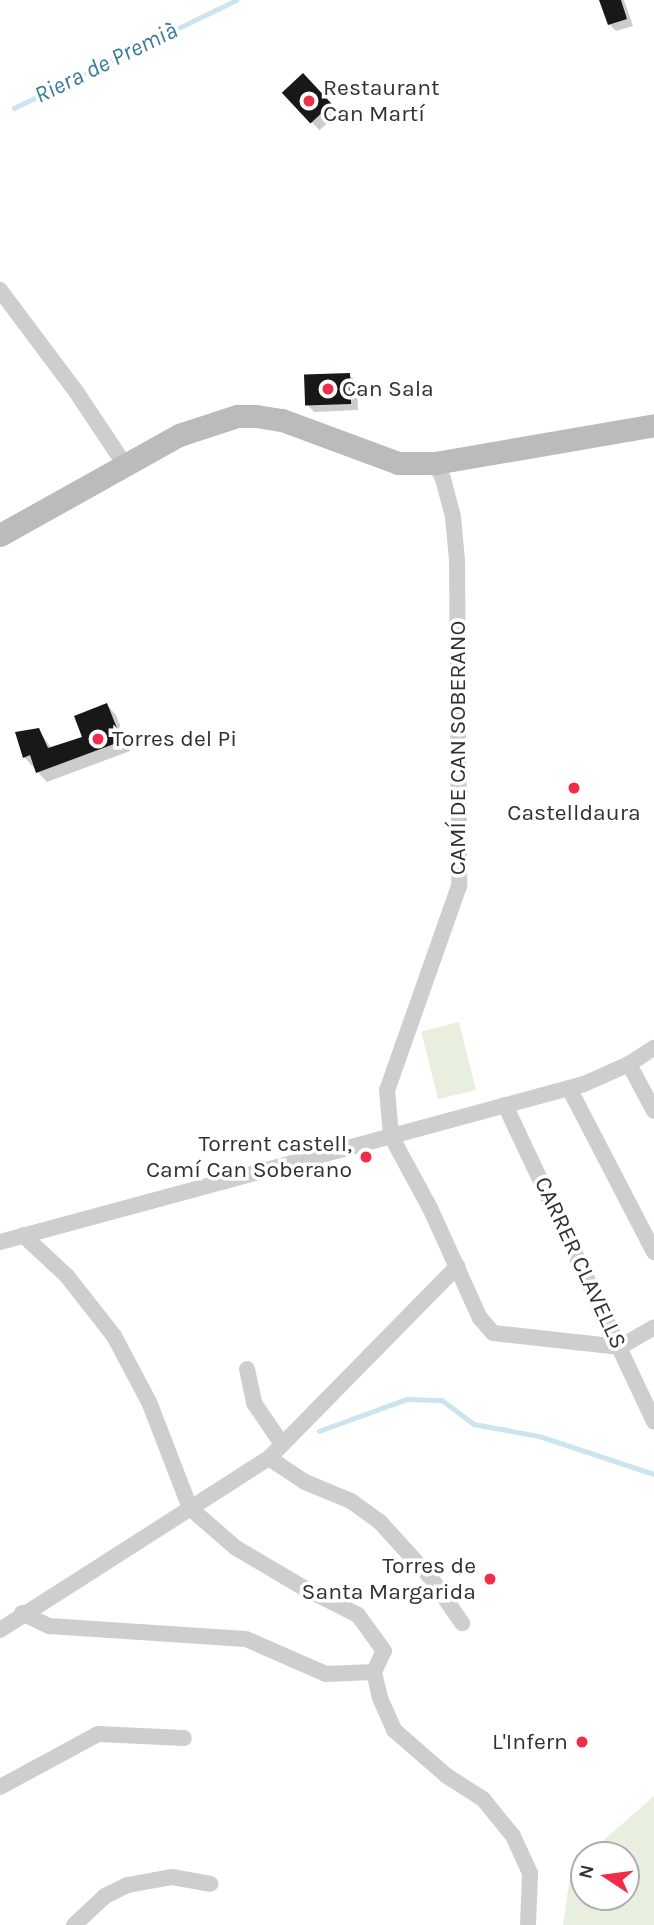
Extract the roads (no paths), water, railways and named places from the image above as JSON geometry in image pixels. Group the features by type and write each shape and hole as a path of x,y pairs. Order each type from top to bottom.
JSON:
{"street":[{"path":"0,290 125,465"},
{"path":"6,529 179,435 216,422 256,415 282,420 398,463 435,463 654,425"},
{"name":"CAMÍ DE CAN SOBERANO","path":"435,463 443,479 453,516 457,560 460,886 387,1090 391,1136 458,1266 480,1318 493,1333 620,1347"},
{"path":"0,1242 569,1088 629,1064 654,1048"},
{"path":"629,1064 654,1111"},
{"path":"569,1088 654,1252"},
{"name":"CARRER CLAVELLS","path":"505,1105 654,1422"},
{"path":"23,1235 67,1276 114,1336 149,1402 190,1508 236,1548 304,1588 358,1615 384,1651 374,1672 380,1698 394,1730 446,1776 483,1799 513,1836 530,1873 528,1925"},
{"path":"0,1630 22,1613 269,1458 458,1266"},
{"path":"620,1347 654,1327"},
{"path":"247,1369 254,1403 282,1444"},
{"path":"269,1458 305,1482 351,1501 379,1521 431,1578 462,1623"},
{"path":"22,1613 49,1626 246,1639 326,1674 374,1672"},
{"path":"0,1787 97,1734 184,1738"},
{"path":"74,1925 105,1896 128,1885 172,1877 210,1884"}],"waterway":[{"name":"Riera de Premià","path":"14,108 236,0"},
{"path":"319,1431 407,1399 442,1400 474,1424 539,1436 654,1474"}],"place":[{"name":"Restaurant Can Martí","path":"309,101"},
{"name":"Can Sala","path":"328,389"},
{"name":"Torres del Pi","path":"98,739"},
{"name":"Castelldaura","path":"574,788"},
{"name":"Torrent castell, Camí Can Soberano","path":"366,1157"},
{"name":"Torres de Santa Margarida","path":"490,1579"},
{"name":"L'Infern","path":"582,1742"}]}
